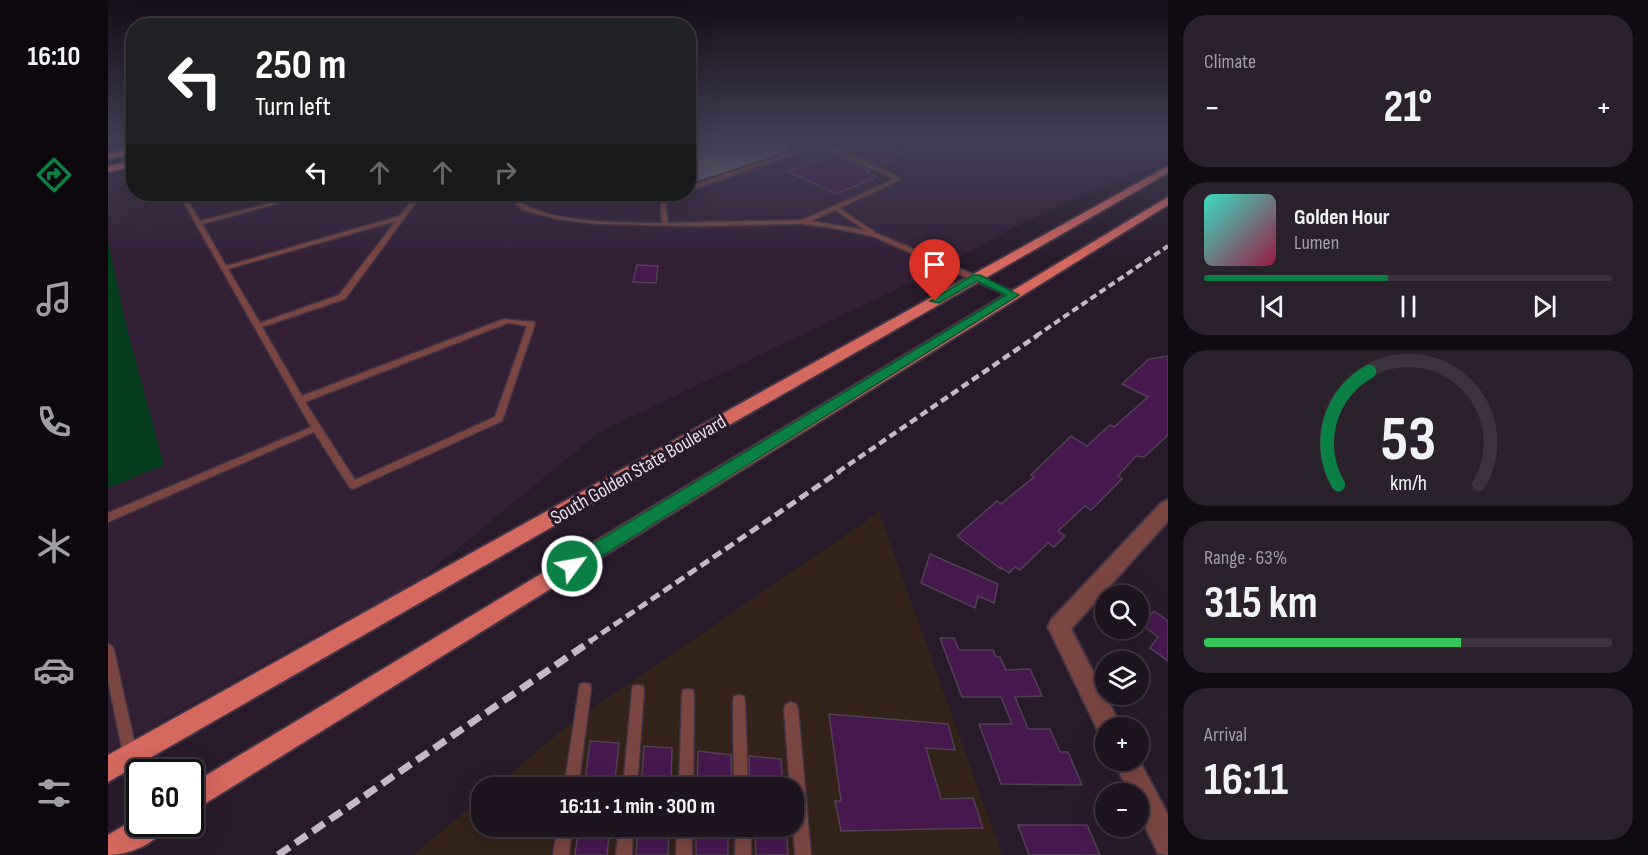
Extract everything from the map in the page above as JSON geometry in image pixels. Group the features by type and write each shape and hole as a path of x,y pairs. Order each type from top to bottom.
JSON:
{"main road":[{"name":"South Golden State Boulevard","path":"108,769 1149,180"},
{"path":"204,791 1168,200"},
{"path":"108,850 130,837"}],"street":[{"path":"1104,717 1059,627 1168,508"},
{"path":"1132,771 1168,843"}],"lane":[{"path":"696,186 714,180"},
{"path":"803,222 897,180"},
{"path":"186,201 316,428 353,485 499,419 531,324 507,321 301,400"},
{"path":"199,223 284,201"},
{"path":"258,326 342,297 414,201"},
{"path":"514,201 528,209 581,222 803,222 874,234"},
{"path":"664,201 665,223"},
{"path":"834,207 874,234 1014,295"},
{"path":"225,268 401,218"},
{"path":"108,518 316,428"},
{"path":"108,650 130,756"},
{"path":"573,777 585,689"},
{"path":"631,777 638,691"},
{"path":"686,777 688,694"},
{"path":"739,702 741,777"},
{"path":"791,709 803,855"},
{"path":"561,855 563,837"},
{"path":"624,855 625,837"},
{"path":"684,837 684,855"},
{"path":"742,837 743,855"}],"shaded area":[{"path":"108,180 126,180 126,201 696,201 696,180 1117,180 1013,228 934,271 598,433 405,592 354,614 108,751 108,488 164,465 127,329 108,241"},
{"path":"879,512 1002,855 413,855 471,806 471,837 804,837 804,777 506,777 567,726"}],"green space":[{"path":"108,241 127,329 164,465 108,488"}],"building":[{"path":"806,180 870,180 836,194"},
{"path":"637,265 658,266 656,283 633,282"},
{"path":"1168,356 1168,435 1144,457 1136,456 1118,476 1122,479 1091,510 1085,506 1058,531 1065,536 1054,547 1048,543 1020,570 1015,567 1009,573 957,536 997,501 1001,504 1034,477 1031,475 1071,436 1087,446 1110,425 1114,427 1148,397 1122,384 1149,359"},
{"path":"930,554 998,584 994,603 978,596 975,608 921,583"},
{"path":"1154,611 1168,621 1168,661 1150,648 1158,637 1149,630 1149,617"},
{"path":"940,638 954,638 959,650 993,650 996,657 1000,657 1006,670 1030,669 1042,696 1015,697 1028,729 1050,729 1060,752 1068,752 1082,785 1001,784 979,724 1012,724 1001,697 962,697"},
{"path":"829,714 948,724 955,750 926,748 941,799 973,798 983,828 841,831 835,801 841,801"},
{"path":"590,741 619,743 615,777 585,777"},
{"path":"644,746 672,748 671,777 642,777"},
{"path":"698,751 731,755 732,777 697,777"},
{"path":"749,756 781,759 782,777 750,777"},
{"path":"1018,825 1087,825 1100,855 1029,855"},
{"path":"577,837 609,837 607,855 575,855"},
{"path":"637,837 669,837 668,855 636,855"},
{"path":"696,837 728,837 728,855 696,855"},
{"path":"755,837 787,837 788,855 756,855"}],"railway":[{"path":"1036,336 1168,246"},
{"path":"838,472 1038,335"},
{"path":"589,642 840,471"},
{"path":"278,855 591,641"}],"route":[{"path":"572,566 1014,295 976,277 935,301"}]}
